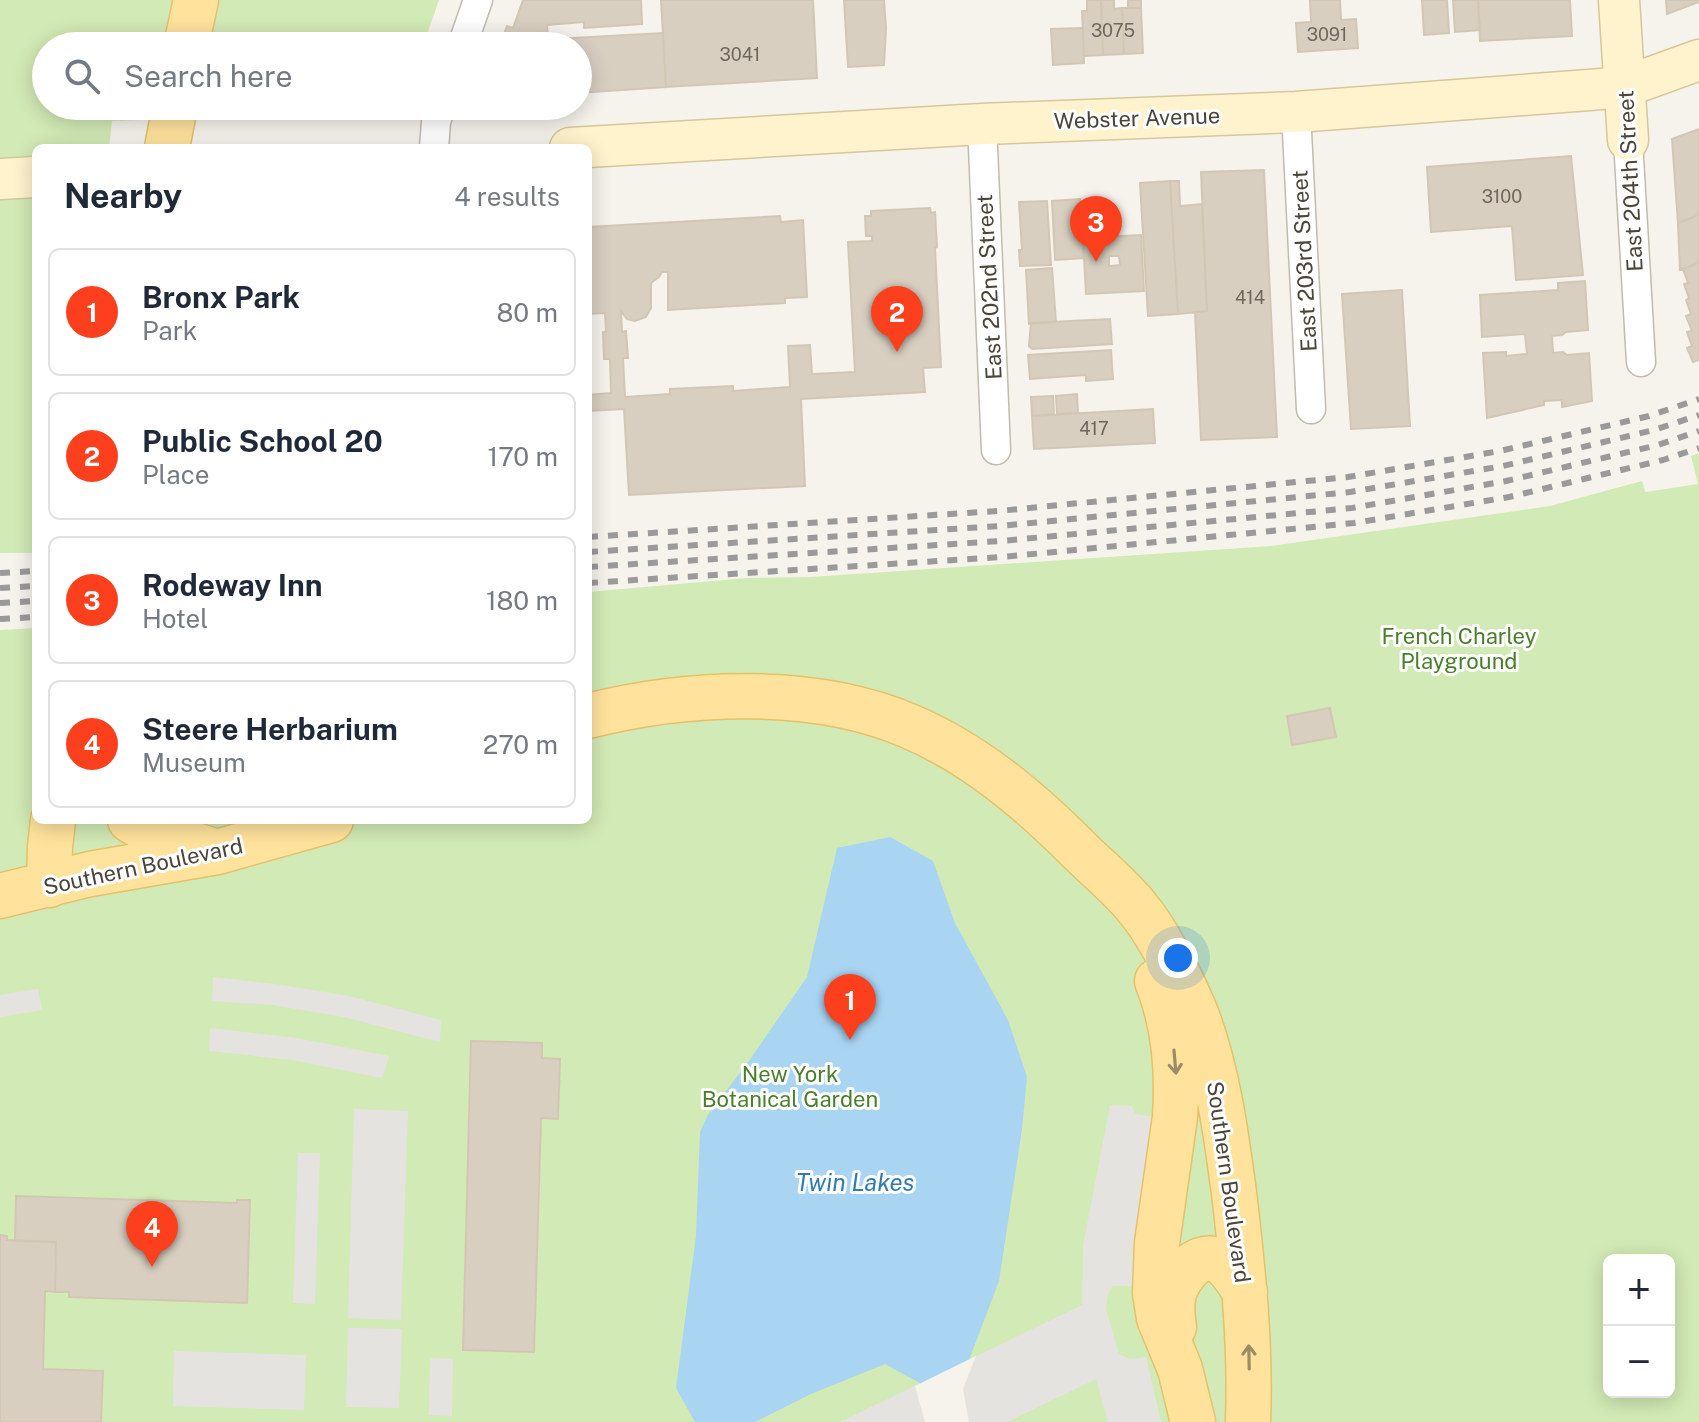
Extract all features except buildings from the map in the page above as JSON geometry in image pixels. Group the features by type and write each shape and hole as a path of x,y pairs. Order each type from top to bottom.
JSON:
{"main road":[{"path":"189,32 196,0"},
{"name":"East 204th Street","path":"1619,0 1628,140"},
{"name":"Webster Avenue","path":"592,147 982,124 1296,112 1624,87 1699,60"},
{"path":"0,179 32,177"},
{"name":"Southern Boulevard","path":"592,715 650,704 727,697 794,699 860,709 910,726 998,777 1072,843 1139,910 1175,968 1196,1015 1217,1086 1226,1132 1245,1292 1250,1371 1248,1422"},
{"path":"49,885 53,824"},
{"path":"136,824 217,852"},
{"name":"Southern Boulevard","path":"0,896 90,874 217,852 317,824"},
{"name":"Southern Boulevard","path":"1072,843 1154,974 1167,1013 1175,1056 1177,1096 1157,1243 1155,1293 1159,1318 1180,1369 1193,1422"},
{"path":"1180,1369 1172,1305 1176,1285 1185,1273 1195,1262 1213,1259 1229,1269 1245,1292"}],"street":[{"path":"467,32 478,0"},
{"name":"East 203rd Street","path":"1296,112 1311,409"},
{"path":"434,144 437,120"},
{"name":"East 202nd Street","path":"982,124 996,450"},
{"name":"East 204th Street","path":"1628,140 1641,362"}],"green space":[{"path":"0,0 439,0 428,32 32,32 32,120 143,120 112,121 109,144 32,144 32,553 0,553"},
{"path":"1699,453 1699,1422 0,1422 0,630 32,628 32,824 592,824 592,592 747,578 811,577 1271,546 1550,506 1642,481 1645,492 1698,484 1691,456"}],"shaded area":[{"path":"213,977 349,996 441,1020 440,1042 344,1017 273,1005 212,1001"},
{"path":"38,989 42,1010 0,1017 0,995"},
{"path":"210,1028 297,1038 389,1056 382,1078 292,1060 209,1051"},
{"path":"1110,1105 1132,1106 1135,1114 1155,1117 1133,1247 1133,1286 1113,1286 1106,1309 1119,1354 1130,1359 1146,1357 1161,1422 1108,1422 1096,1379 1007,1422 840,1422 1082,1305 1083,1246"},
{"path":"354,1109 408,1111 401,1320 348,1318"},
{"path":"298,1153 320,1153 315,1304 293,1303"},
{"path":"348,1328 402,1329 399,1408 346,1407"},
{"path":"174,1351 306,1355 304,1410 173,1406"},
{"path":"430,1358 453,1359 452,1416 429,1415"}],"water":[{"name":"Twin Lakes","path":"890,837 933,861 955,923 1008,1020 1027,1077 999,1281 958,1389 930,1422 920,1383 885,1364 811,1394 755,1422 695,1422 676,1388 696,1236 700,1132 708,1115 807,977 837,848"}],"pier":[{"path":"976,1356 963,1389 969,1422 925,1422 915,1386"}],"railway":[{"path":"592,537 998,511 1348,477 1500,451 1649,416 1699,399"},
{"path":"592,552 1000,526 1350,492 1503,466 1654,430 1699,415"},
{"path":"592,567 1001,541 1352,508 1506,481 1658,445 1699,431"},
{"path":"592,583 1002,557 1354,523 1509,497 1663,460 1699,448"},
{"path":"0,573 32,571"},
{"path":"0,588 32,586"},
{"path":"0,603 32,601"},
{"path":"0,619 32,617"}],"place":[{"name":"Rodeway Inn","path":"1096,262"},
{"name":"Public School 20","path":"897,352"},
{"name":"Bronx Park","path":"850,1040"},
{"name":"Steere Herbarium","path":"152,1267"}],"park label":[{"name":"French Charley Playground","path":"1459,648"},
{"name":"New York Botanical Garden","path":"790,1086"}]}
